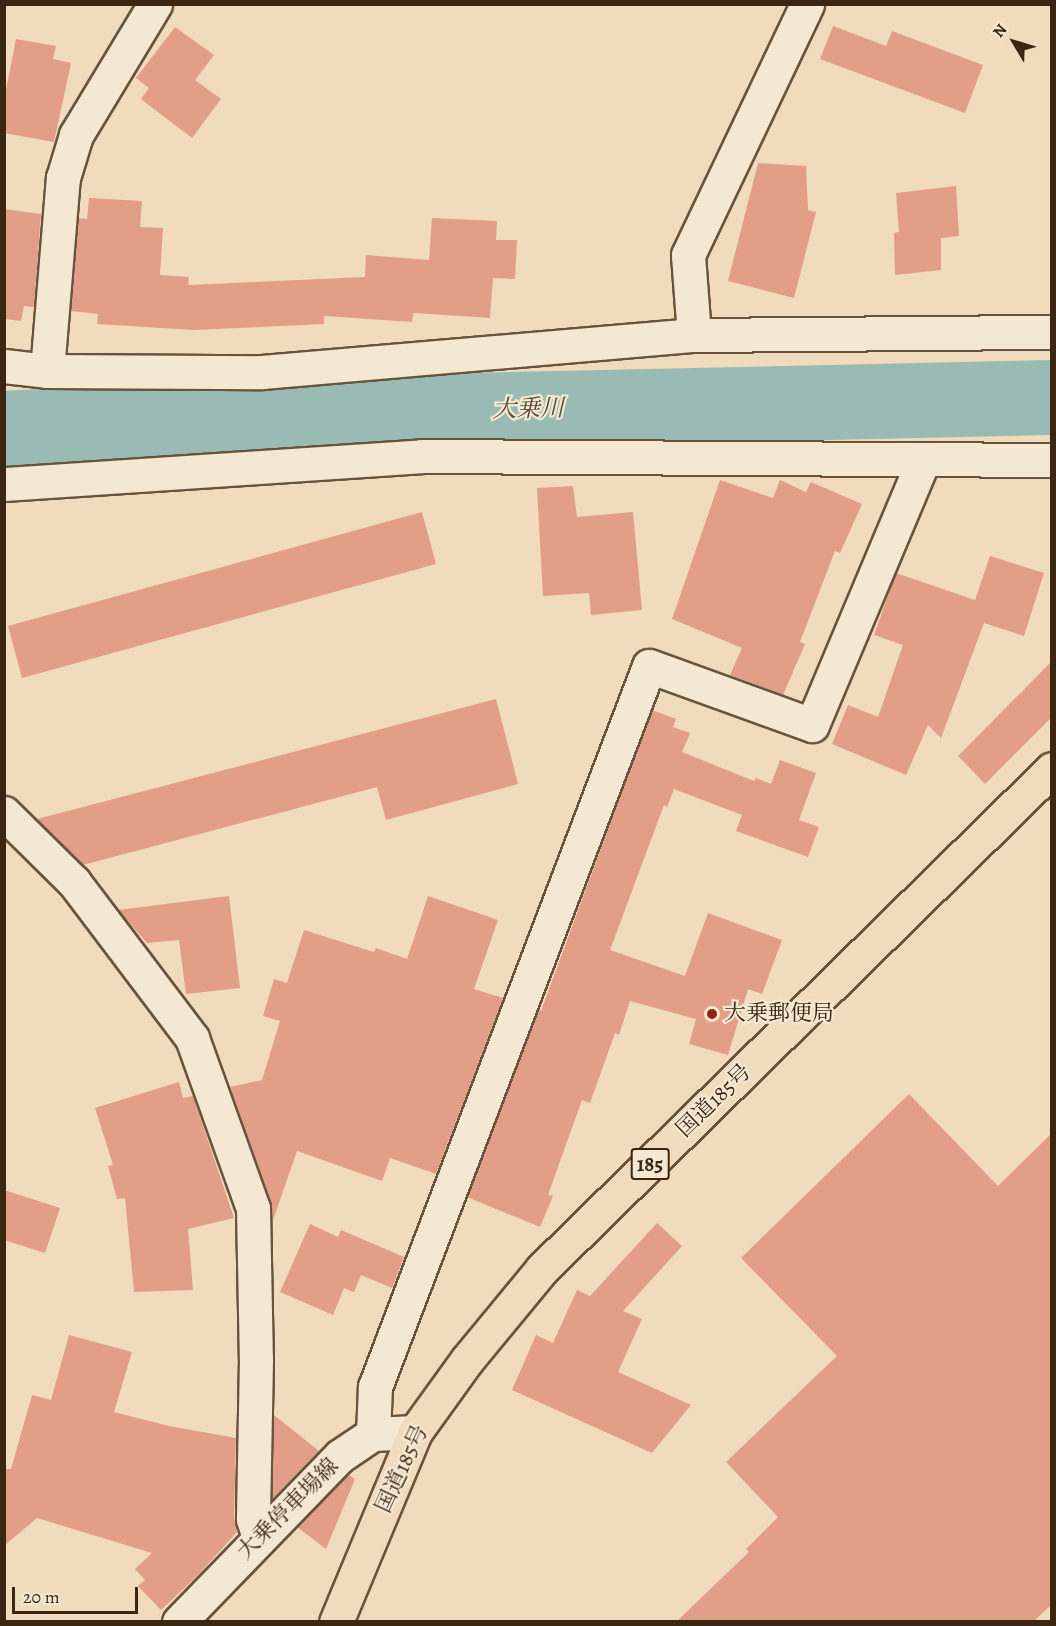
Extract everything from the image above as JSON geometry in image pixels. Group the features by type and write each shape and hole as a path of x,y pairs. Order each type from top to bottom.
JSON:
{"highway":[{"name":"国道185号","path":"336,1622 415,1432 468,1360 543,1269 1052,769"}],"street":[{"path":"47,371 63,178 72,146 76,135 155,4"},
{"path":"694,335 688,255 807,4"},
{"path":"4,366 47,371 262,372 694,335 1052,332"},
{"path":"4,484 422,456 922,461 1052,460"},
{"path":"415,1432 372,1434 375,1387 649,666 812,725 922,461"},
{"path":"4,813 74,882 192,1038 254,1208 256,1359 253,1519 259,1537"},
{"name":"大乗停車場線","path":"179,1622 340,1456 372,1434"}],"building":[{"path":"833,26 886,46 892,31 983,65 965,113 820,59"},
{"path":"175,27 214,55 195,80 221,99 192,138 141,99 149,88 136,78"},
{"path":"16,39 56,46 53,59 71,63 54,142 4,133 4,100"},
{"path":"758,163 806,166 808,210 816,212 794,298 728,281"},
{"path":"956,186 959,236 941,238 941,270 895,275 894,233 899,232 896,193"},
{"path":"89,198 142,201 140,227 163,228 160,275 189,277 188,285 365,277 366,255 429,260 432,218 497,221 496,240 517,240 515,279 493,278 490,318 413,313 412,322 324,316 324,324 194,330 97,324 98,314 71,311 79,218 87,219"},
{"path":"4,209 41,214 34,307 24,306 21,321 4,319"},
{"path":"720,480 773,498 780,480 806,492 811,482 862,504 840,553 835,551 800,642 805,644 783,695 730,675 742,648 672,619"},
{"path":"573,486 577,517 633,512 642,610 591,615 589,593 543,596 537,488"},
{"path":"422,512 436,564 22,678 8,626"},
{"path":"990,556 1044,573 1024,636 984,623 941,738 928,725 906,775 832,744 848,705 878,717 903,645 874,635 896,573 975,600"},
{"path":"1052,661 1052,717 985,784 958,756"},
{"path":"496,699 518,784 386,820 377,787 83,865 37,819"},
{"path":"652,710 676,719 673,727 690,733 682,752 754,781 756,778 771,784 780,760 816,773 799,820 819,827 808,857 736,831 742,815 674,789 667,807 664,805 610,950 685,976 708,913 782,940 762,994 748,989 728,1055 689,1044 696,1019 630,1001 619,1035 615,1033 590,1103 582,1100 548,1195 553,1196 540,1227 467,1197 538,1010 541,1011"},
{"path":"229,896 240,988 186,994 179,940 147,943 118,910"},
{"path":"428,896 498,920 474,989 503,998 436,1174 390,1158 382,1181 297,1151 272,1223 271,1202 230,1087 262,1080 280,1021 263,1016 274,979 287,983 304,930 374,952 376,948 407,959"},
{"path":"179,1082 183,1098 193,1096 234,1218 188,1229 193,1290 134,1292 125,1198 117,1199 108,1166 113,1165 95,1108"},
{"path":"909,1094 998,1186 1052,1133 1052,1604 1033,1622 676,1622 749,1552 746,1549 778,1517 726,1462 837,1356 741,1258"},
{"path":"4,1190 60,1208 45,1253 4,1240"},
{"path":"657,1223 682,1246 623,1311 642,1319 618,1372 691,1405 652,1453 512,1390 536,1335 553,1343 577,1290 590,1296"},
{"path":"310,1224 338,1237 341,1230 404,1257 392,1288 361,1275 354,1292 344,1288 333,1315 280,1292"},
{"path":"69,1335 132,1352 114,1412 169,1426 236,1438 234,1519 237,1532 198,1575 161,1610 138,1586 145,1580 135,1569 152,1553 37,1518 4,1546 4,1469 11,1469 32,1395 51,1400"},
{"path":"274,1415 319,1451 272,1499"},
{"path":"348,1474 355,1479 326,1549 297,1527"}],"waterway":[{"name":"大乗川","path":"4,428 240,415 1052,397"}],"place":[{"name":"大乗郵便局","path":"712,1014"}]}
